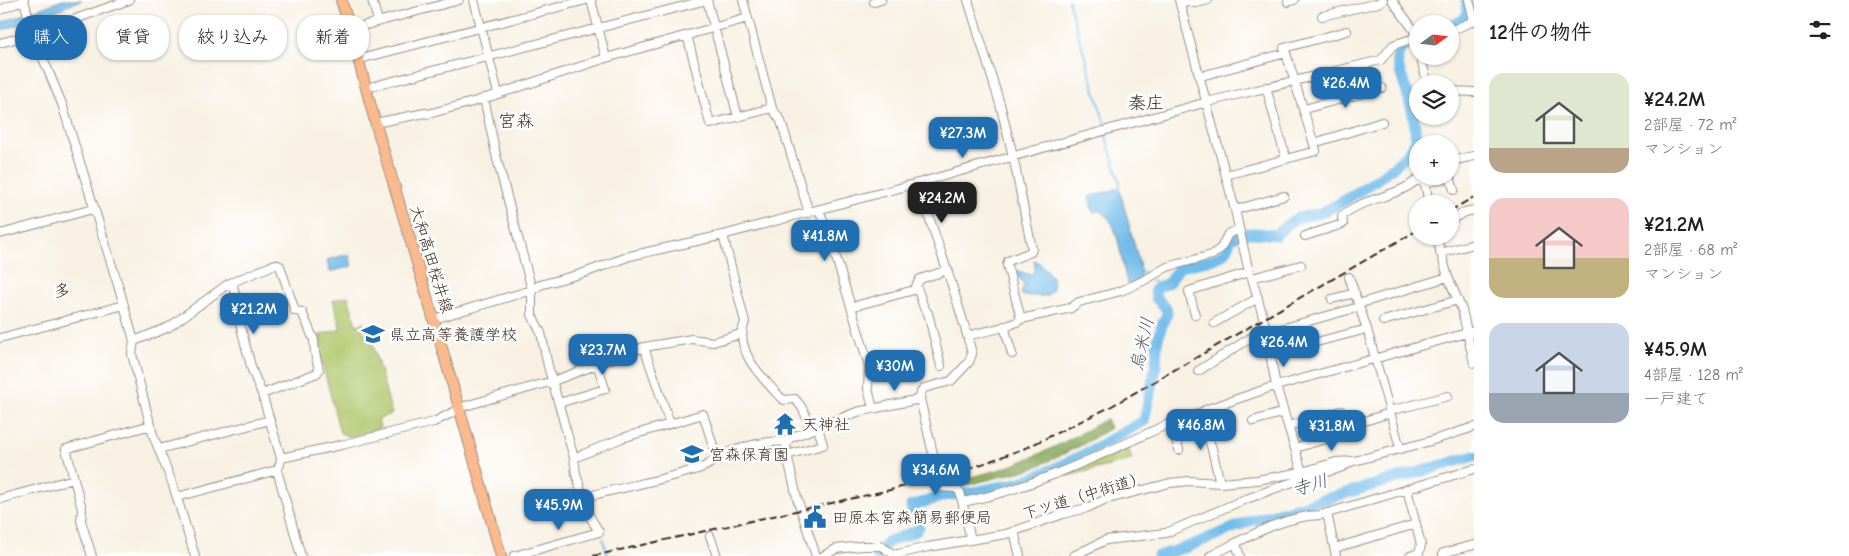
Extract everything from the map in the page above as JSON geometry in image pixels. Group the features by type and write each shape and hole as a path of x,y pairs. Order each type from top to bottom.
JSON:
{"main road":[{"name":"大和高田桜井線","path":"341,0 346,15"},
{"name":"大和高田桜井線","path":"360,60 375,123 434,319 501,556"}],"street":[{"path":"84,15 129,0"},
{"path":"372,0 378,21"},
{"path":"369,24 459,0"},
{"path":"474,0 498,93"},
{"path":"369,57 586,0"},
{"path":"591,0 606,58"},
{"path":"366,88 707,0 738,117"},
{"path":"743,0 772,108 781,121 809,212"},
{"path":"968,0 1014,156 1032,249 1031,252 1008,261 1007,265 1021,319"},
{"path":"1208,0 1196,3 1180,1 1201,76 1235,210 1239,233 1258,298 1276,386 1302,472"},
{"path":"1322,16 1378,3 1382,0"},
{"path":"1392,0 1409,24"},
{"path":"1459,27 1474,21 1469,0"},
{"path":"0,10 24,1 28,15"},
{"path":"375,123 428,114 484,98 606,58 748,18"},
{"path":"1226,175 1316,151 1284,48 1347,31"},
{"path":"687,35 710,124 772,108"},
{"path":"0,43 15,38"},
{"path":"434,319 532,290 540,285 630,256 723,235 819,210 1207,102 1381,60 1393,45 1409,40"},
{"path":"1201,76 1286,53"},
{"path":"44,60 62,104 124,305 134,341 132,354 151,425 177,497 195,556"},
{"path":"1266,87 1286,159"},
{"path":"1304,109 1382,88"},
{"path":"1459,91 1474,92"},
{"path":"484,98 497,159 532,290 532,315 541,333 546,360 574,458 576,474 585,497 589,515 599,532 514,556"},
{"path":"1314,143 1382,122"},
{"path":"1459,160 1474,156"},
{"path":"918,183 933,232 948,270 972,354 969,362 951,381 924,388 920,399 940,483 942,486 956,488 960,492 971,540"},
{"path":"1305,236 1343,224 1342,216 1352,209 1396,193 1411,185"},
{"path":"1452,185 1454,190"},
{"path":"1235,210 1284,196"},
{"path":"0,234 93,209"},
{"path":"819,210 834,251 869,366 868,390 873,408"},
{"path":"1459,216 1474,210"},
{"path":"968,336 1018,322 1021,319 1071,308 1079,302 1121,291 1168,267 1212,255 1221,248 1228,234 1239,233"},
{"path":"723,235 745,322 741,334 745,350 752,364 779,396 784,400 795,399 799,403 822,445 787,455"},
{"path":"1440,253 1474,244"},
{"path":"1438,245 1448,277 1471,332 1474,363"},
{"path":"134,341 169,327 232,283 269,266 275,264 280,266 295,311 302,312 314,340 319,370 317,374 262,394"},
{"path":"1195,314 1188,291 1301,265"},
{"path":"851,308 914,290 920,279 948,270"},
{"path":"1349,277 1367,329 1400,448"},
{"path":"1198,371 1257,334 1266,334 1448,277"},
{"path":"232,283 252,370 262,394 281,458 277,470 301,556"},
{"path":"917,286 924,308 928,313 941,366"},
{"path":"1332,299 1355,293"},
{"path":"1214,323 1258,298"},
{"path":"1383,321 1458,300"},
{"path":"0,338 124,305"},
{"path":"1004,326 1012,354"},
{"path":"1270,354 1367,329"},
{"path":"963,502 983,498 1046,478 1171,423 1276,386 1471,332"},
{"path":"281,458 341,446 434,422 466,406 553,382 644,347 692,338 713,342 741,334"},
{"path":"644,347 670,424"},
{"path":"559,403 605,389 598,366"},
{"path":"1295,448 1360,429 1358,422 1448,396"},
{"path":"816,556 802,516 787,455 787,442 790,438 873,408 920,399"},
{"path":"1289,426 1341,411"},
{"path":"1253,420 1284,412"},
{"path":"1200,413 1212,449 1220,483"},
{"path":"574,458 622,438 703,414 717,458"},
{"path":"159,449 270,420"},
{"path":"1171,423 1179,450"},
{"path":"92,556 81,522 82,509 66,449 151,425"},
{"name":"下ツ道（中街道）","path":"823,556 836,549 862,546 881,546 893,554 898,554 1006,534 1063,514 1088,508 1104,500 1170,483 1189,481 1220,483 1258,480 1302,472 1336,462 1354,461 1474,428"},
{"path":"585,497 692,471 710,465 717,458 768,442 777,440 787,442"},
{"path":"1073,556 1106,540 1166,533 1257,494 1340,468 1354,461"},
{"path":"1210,556 1282,523 1327,513 1474,469"},
{"path":"177,497 277,470"},
{"path":"0,499 74,479"},
{"path":"1407,489 1421,545 1419,553 1410,556"},
{"path":"1327,513 1336,552 1416,524"},
{"path":"1014,531 1020,556"},
{"path":"710,536 717,556"},
{"path":"1236,544 1240,556"},
{"path":"1443,556 1442,553 1474,545"}],"green space":[{"path":"348,296 356,325 364,323 362,329 371,338 392,414 378,419 380,428 351,437 340,433 319,350 320,335 341,329 333,300"},
{"path":"1106,419 1110,428 1082,445 1034,468 971,484 961,485 957,483 957,481 998,470 1040,454"},
{"path":"1127,444 1132,460 1068,476 1067,474"}],"water":[{"path":"63,0 82,0 45,15 22,15"},
{"path":"15,18 15,26 0,31 0,23"},
{"path":"1119,188 1139,262 1141,280 1129,286 1112,224 1100,211 1093,212 1089,197"},
{"path":"349,254 352,266 330,272 327,260"},
{"path":"1034,260 1052,277 1053,289 1047,296 1023,296 1021,294 1024,284 1012,272 1016,270 1032,274 1035,269"}],"waterway":[{"path":"1068,0 1106,128"},
{"name":"烏米川","path":"1459,22 1467,14 1466,0"},
{"name":"烏米川","path":"877,556 887,542 916,531 919,527 911,506 948,495 966,494 1018,483 1079,457 1144,421 1156,365 1157,342 1167,314 1166,308 1156,298 1155,290 1169,282 1182,266 1208,261 1221,256 1228,248 1229,240 1234,237 1246,233 1276,235 1297,218 1323,212 1344,200 1373,182 1400,161 1414,143 1415,135 1413,115 1398,65 1399,51 1409,44"},
{"path":"1105,133 1120,183 1119,188"},
{"path":"1138,267 1147,277"},
{"path":"1151,280 1158,286"},
{"name":"寺川","path":"1158,556 1187,547 1250,521 1474,456"},
{"path":"603,539 608,556"}],"railway":[{"path":"1459,206 1474,197"},
{"path":"593,556 890,490 966,470 1028,447 1110,407 1409,235"}],"place":[{"name":"県立高等養護学校","path":"373,334"},
{"name":"天神社","path":"785,424"},
{"name":"宮森保育園","path":"692,454"},
{"name":"田原本宮森簡易郵便局","path":"815,517"}],"district":[{"name":"秦庄","path":"1146,103"},
{"name":"宮森","path":"516,121"},
{"name":"多","path":"62,291"}]}
